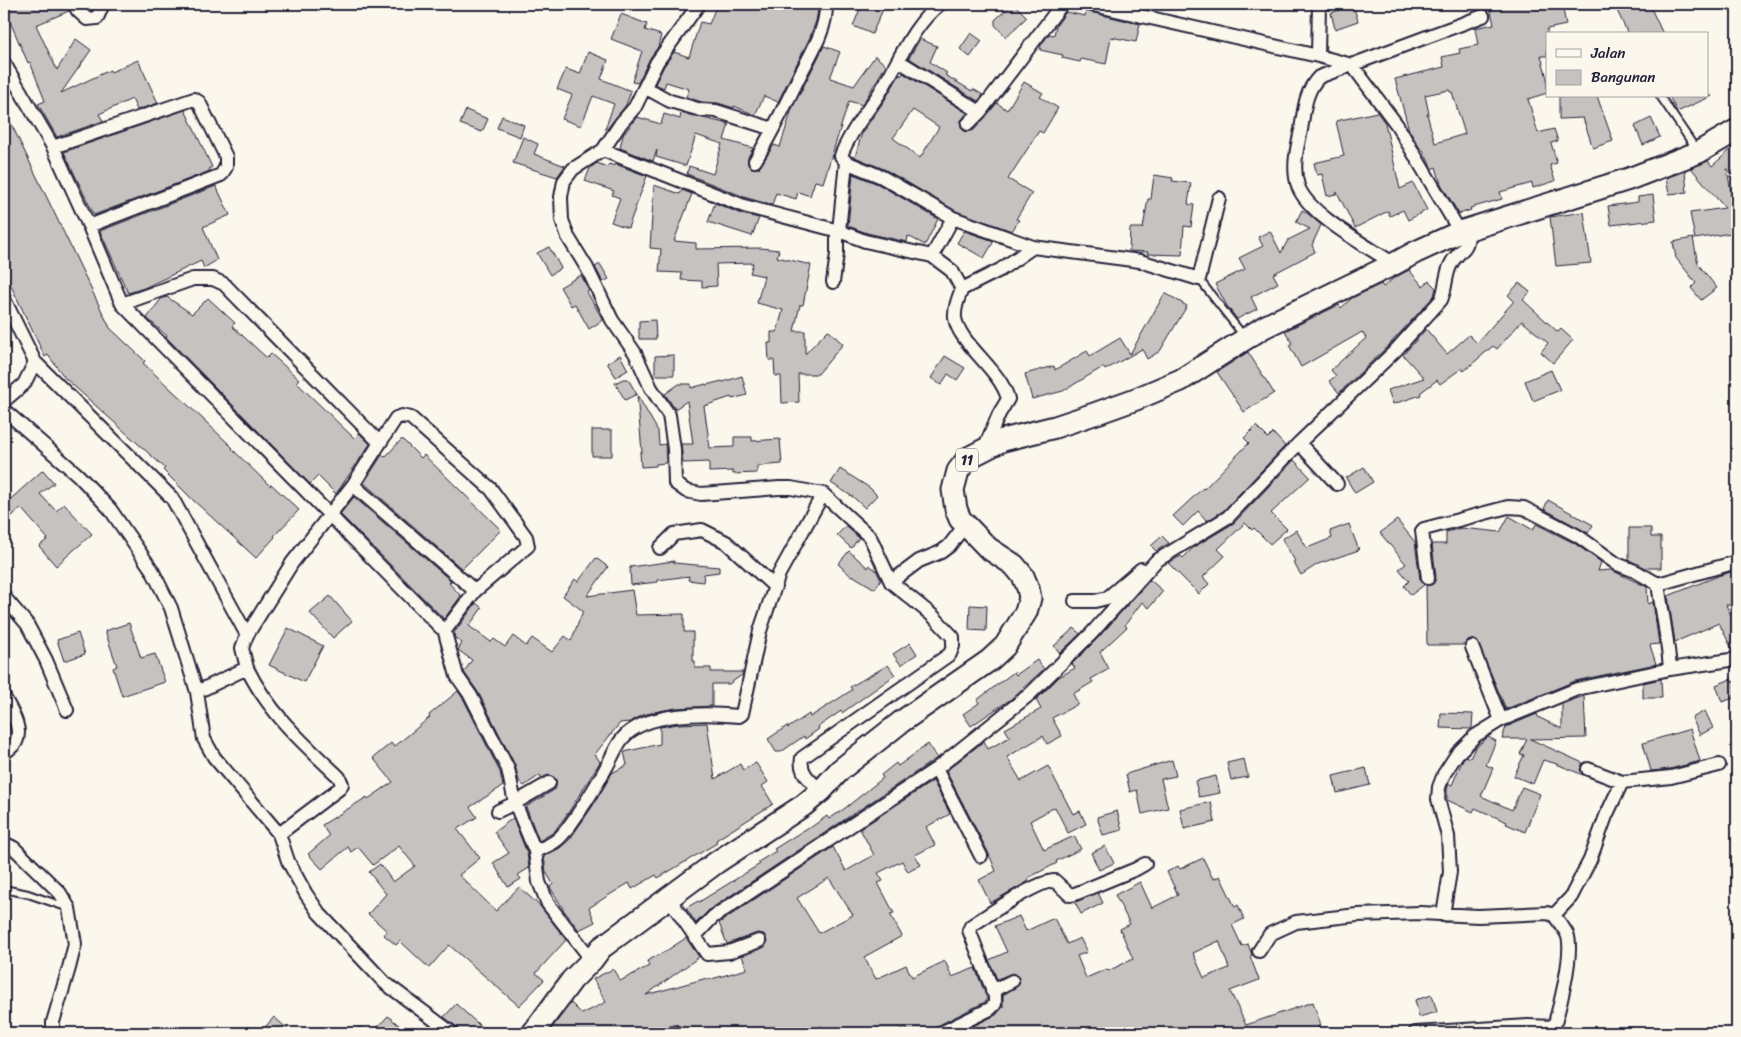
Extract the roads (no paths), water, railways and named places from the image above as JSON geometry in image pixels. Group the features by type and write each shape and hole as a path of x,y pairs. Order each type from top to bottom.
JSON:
{"highway":[{"name":"11","path":"534,1033 572,980 601,948 717,862 804,805 821,791 840,770 901,722 990,660 1005,646 1026,612 1030,598 1023,576 1014,565 988,548 960,518 953,490 958,471 968,458 1002,440 1056,427 1136,399 1180,380 1246,338 1287,315 1416,252 1464,231 1629,179 1698,152 1737,130"}],"street":[{"path":"74,4 78,11 87,19 94,19 98,18 103,4"},
{"path":"699,4 657,62 646,88 635,107 621,123 603,150 573,169 564,181 561,197 562,220 568,237 587,268 612,320 634,353 651,388 669,415 674,449 675,483 686,491 701,494 779,488 792,488 823,494 870,537 891,582 933,616 953,637 953,646 950,654 802,758 803,772 821,791"},
{"path":"756,160 819,37 825,20 826,4"},
{"path":"940,4 932,10 914,34 848,139 841,156 846,162 882,177 953,218 1033,247 1140,261 1199,279 1218,198"},
{"path":"968,124 980,112 1062,4"},
{"path":"1075,601 1095,601 1107,598 1146,565 1156,561 1228,517 1299,443 1396,351 1441,300 1445,292 1449,266 1468,243 1464,231 1397,125 1352,65 1089,4"},
{"path":"1318,56 1319,4"},
{"path":"1394,264 1329,222 1303,197 1298,186 1295,170 1307,96 1312,84 1319,77 1482,16"},
{"path":"898,61 980,112"},
{"path":"4,63 52,147 89,226 122,304 329,516 444,629 457,676 471,696 508,769 515,803 535,851 540,882 548,904 592,960"},
{"path":"646,88 670,101 700,110 716,111 773,130"},
{"path":"52,147 194,99 199,102 226,157 226,167 221,176 89,226"},
{"path":"603,150 744,206 838,231 865,241 932,256 952,271 962,288"},
{"path":"833,282 846,162"},
{"path":"932,256 953,218"},
{"path":"984,449 999,414 1008,399 1000,381 960,330 955,319 956,307 962,288 1000,270 1033,247"},
{"path":"122,304 192,279 213,279 224,284 379,442"},
{"path":"4,299 35,362 172,498 247,635"},
{"path":"4,401 24,384 35,362"},
{"path":"4,410 78,475 110,509 152,570 172,608 197,692 204,739 214,756 279,834 288,861 306,894 319,912 385,984 452,1033"},
{"path":"279,834 340,788 342,784 339,777 291,731 256,688 247,668 242,648 247,635 292,563 353,485 396,418 402,416 411,418 491,489 526,537 528,546 475,591 444,629"},
{"path":"1299,443 1337,484"},
{"path":"353,485 475,591"},
{"path":"535,851 550,846 561,836 591,795 622,739 632,731 659,718 717,714 739,716 742,714 760,631 779,574 823,494"},
{"path":"1428,578 1422,531 1424,529 1508,508 1524,508 1578,536 1617,564 1635,571 1658,584 1737,562"},
{"path":"891,582 919,561 941,552 949,546 966,524"},
{"path":"660,548 674,534 702,530 726,542 775,587"},
{"path":"696,935 713,917 936,769 1030,694 1091,634 1156,561"},
{"path":"1658,584 1663,624 1668,641 1670,669"},
{"path":"4,597 27,624 46,660 67,710"},
{"path":"1472,647 1501,720"},
{"path":"1443,915 1450,872 1448,836 1438,799 1439,787 1444,774 1457,754 1475,736 1501,720 1577,689 1670,669 1737,659"},
{"path":"197,692 247,668"},
{"path":"4,697 16,722 18,735 15,744 4,753"},
{"path":"1588,769 1622,782 1671,777 1719,764"},
{"path":"936,769 982,856"},
{"path":"1554,915 1571,897 1590,860 1606,816 1622,782"},
{"path":"498,810 515,803 549,783"},
{"path":"4,843 14,848 60,893 70,908 75,944 52,1022 53,1033"},
{"path":"941,1033 990,1009 995,1004 996,1000 969,930 971,926 1050,880 1055,881 1070,895 1145,864"},
{"path":"668,897 708,954 729,952 759,941"},
{"path":"1259,951 1270,934 1296,922 1357,915 1421,912 1478,916 1547,913 1554,915 1568,935 1570,946 1565,983 1553,1030 1528,1026 1414,1033"},
{"path":"992,991 1012,981"}],"lane":[{"path":"1661,98 1698,152"},
{"path":"1199,279 1246,338"},
{"path":"4,889 28,894 70,908"}]}
